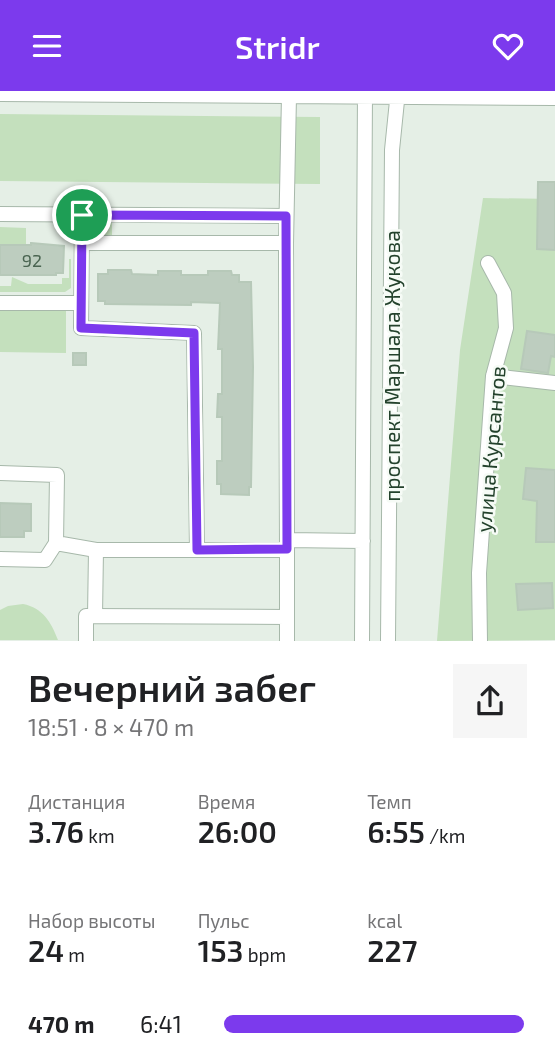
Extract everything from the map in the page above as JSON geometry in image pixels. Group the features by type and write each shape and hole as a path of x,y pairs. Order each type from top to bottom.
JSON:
{"street":[{"path":"0,94 398,94 555,98"},
{"name":"проспект Маршала Жукова","path":"362,641 365,94"},
{"name":"проспект Маршала Жукова","path":"388,641 393,150 398,94"},
{"path":"287,641 286,216 289,96"},
{"path":"0,214 286,216"},
{"path":"82,215 81,328 194,333 197,550"},
{"path":"82,243 286,243"},
{"name":"улица Курсантов","path":"480,641 479,573 493,376 506,328 504,293 488,263"},
{"path":"0,303 81,303"},
{"path":"493,376 555,383"},
{"path":"0,473 57,475 56,543 45,559 0,559"},
{"path":"56,543 96,550 197,550 363,541"},
{"path":"95,616 96,550"},
{"path":"86,641 86,615 287,617"}],"green space":[{"path":"0,114 320,117 320,184 0,181"},
{"path":"483,198 555,199 555,640 437,641 460,350"},
{"path":"86,221 112,222 112,236 86,236"},
{"path":"0,227 26,228 26,244 0,244"},
{"path":"69,259 71,288 65,292 0,292 0,286 11,286 12,277 28,284 62,284 62,278 69,278"},
{"path":"0,311 66,311 66,353 0,352"},
{"path":"23,604 36,609 45,617 58,640 0,640 0,610"}],"building":[{"path":"538,182 555,182 555,250 537,249"},
{"path":"31,243 64,246 63,273 0,275 0,245"},
{"path":"108,270 131,270 132,274 158,275 158,271 181,271 181,275 208,275 208,271 231,271 232,275 239,275 239,282 251,282 253,367 249,495 221,494 221,484 217,484 217,461 222,461 222,417 217,417 218,394 222,394 222,349 218,349 220,303 105,304 105,301 98,301 98,274 108,274"},
{"path":"527,331 555,335 555,357 551,356 548,373 521,369"},
{"path":"73,353 86,353 86,365 73,365"},
{"path":"526,468 555,470 555,542 536,542 537,501 523,499"},
{"path":"0,503 31,504 31,531 24,531 24,537 0,537"},
{"path":"552,583 553,608 518,610 516,584"}],"route":[{"path":"82,215 286,216 287,549 197,550 194,333 81,328 82,215"}]}
